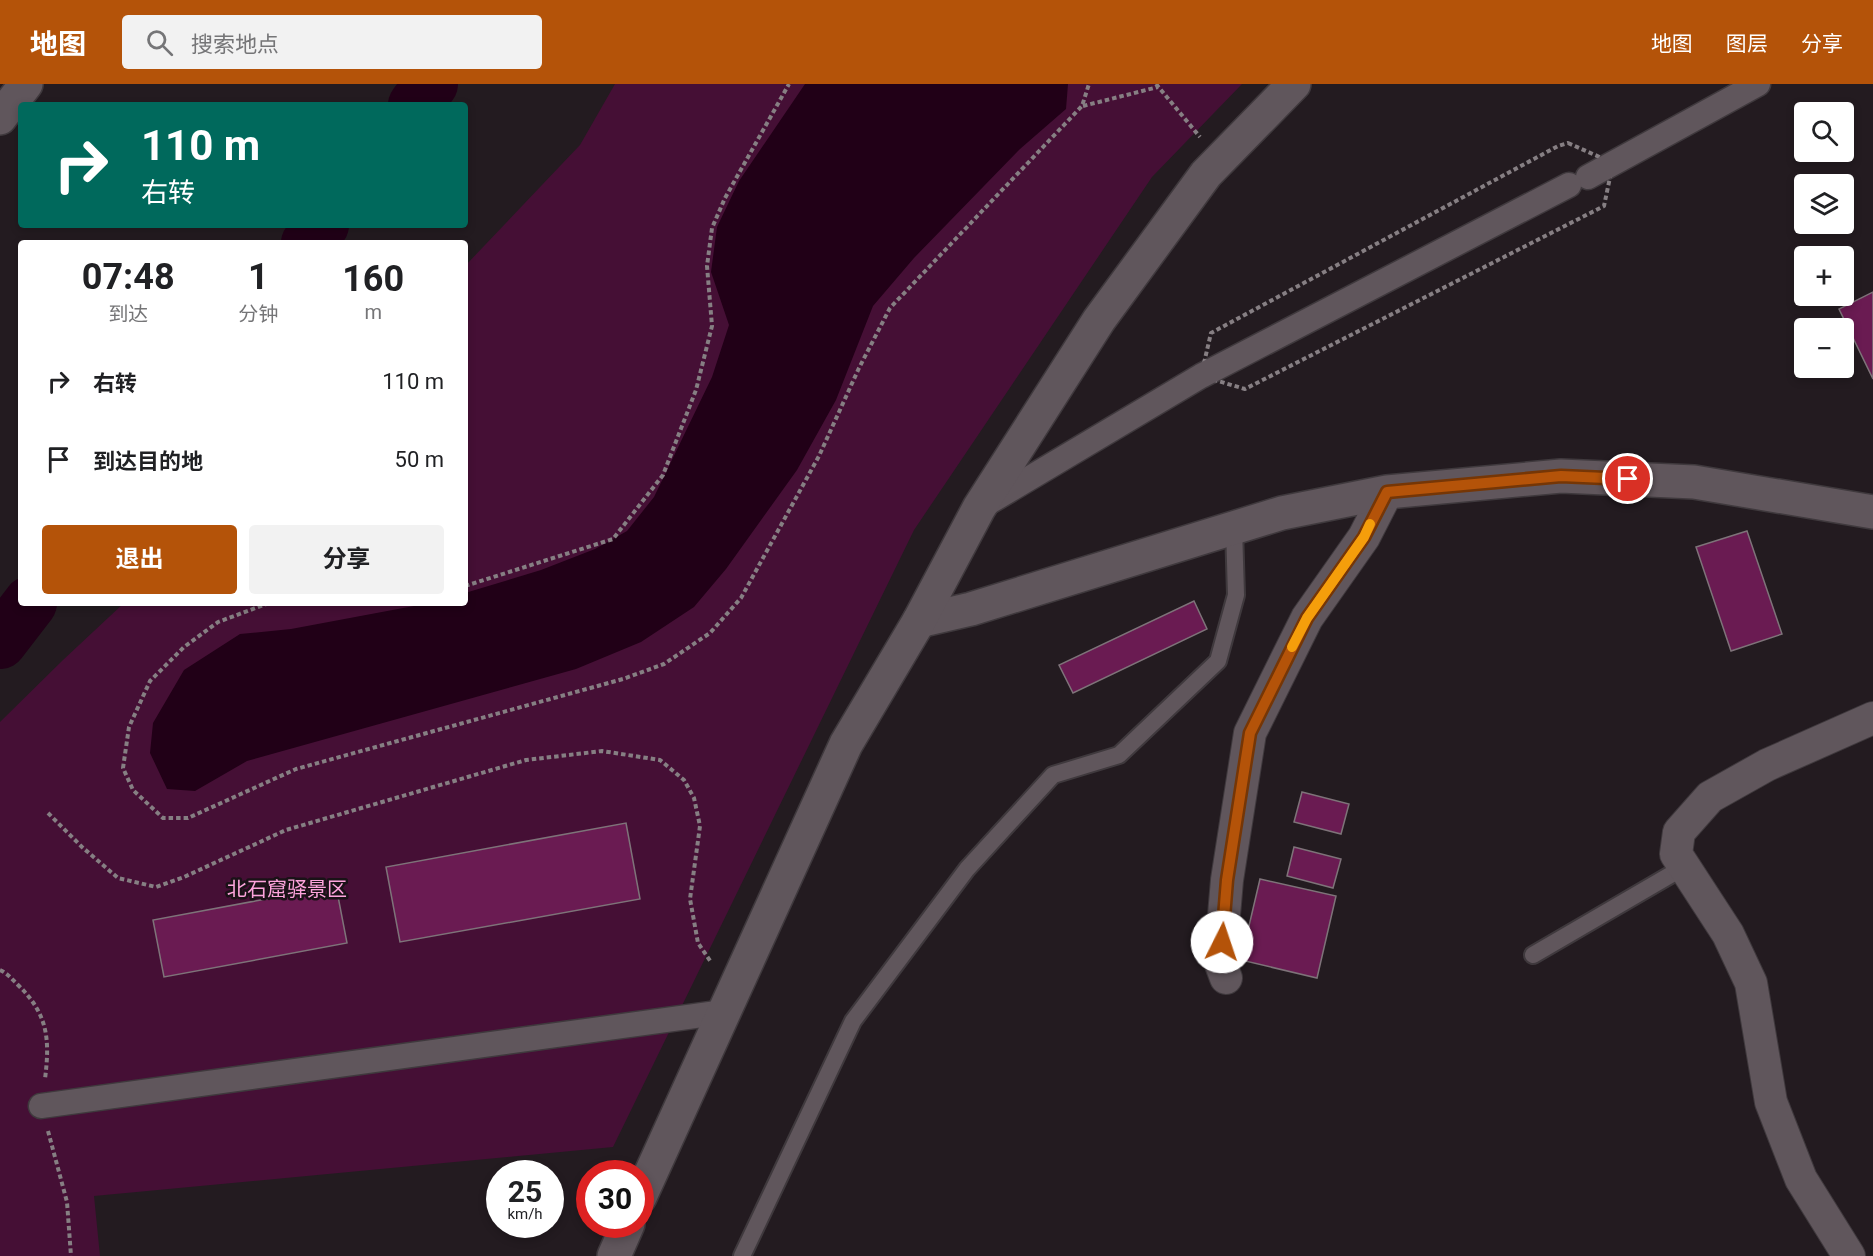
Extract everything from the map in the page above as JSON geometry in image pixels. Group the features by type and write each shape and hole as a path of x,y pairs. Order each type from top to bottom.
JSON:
{"street":[{"path":"0,118 27,84"},
{"path":"654,1166 846,744 919,621 979,508 1099,320 1206,174 1294,84"},
{"path":"979,508 1201,376 1578,181 1758,84"},
{"path":"919,621 971,609 1282,513 1387,492 1561,476 1694,482 1873,512"},
{"path":"1226,978 1220,962 1227,880 1250,733 1307,618 1364,537 1387,492"},
{"path":"1849,1256 1801,1179 1771,1102 1751,983 1728,934 1676,854 1679,832 1710,796 1767,765 1873,718"},
{"path":"41,1106 724,1012"},
{"path":"614,1256 622,1238"}],"lane":[{"path":"742,1256 853,1021 967,869 1053,775 1119,755 1218,661 1236,595 1234,528"},
{"path":"1533,955 1684,867"}],"path":[{"path":"468,585 613,539 663,475 696,390 712,326 707,266 712,228 725,198 789,84"},
{"path":"261,606 218,622 184,647 150,681 129,727 123,768 133,790 163,818 188,818 296,769 623,679 664,664 710,633 741,598 819,456 859,368 890,308 1082,106 1089,84"},
{"path":"1082,106 1157,85 1220,160"},
{"path":"1568,143 1558,146 1211,333 1201,376 1245,389 1604,206"},
{"path":"48,813 118,878 156,887 184,878 286,830 526,760 602,751 660,760 684,780 694,798 700,826 690,898 698,943 712,963 738,981"},
{"path":"0,970 30,996 44,1021 48,1052 41,1106 68,1202 71,1256"}],"green space":[{"name":"北石窟驿景区","path":"615,84 1242,84 1152,177 914,530 613,1147 94,1196 100,1256 0,1256 0,722 121,606 468,606 468,263 580,145"}],"shaded area":[{"path":"805,84 1068,84 1066,109 1020,149 914,258 873,306 836,400 797,470 726,569 694,607 641,642 576,669 247,761 195,791 167,789 150,753 153,723 184,670 240,634 291,629 414,606 468,606 468,592 541,570 595,549 627,531 654,497 712,377 729,325 711,272 717,227 739,181"}],"building":[{"path":"1873,292 1873,379 1854,340 1854,318 1843,318 1839,309 1854,306 1854,302"},
{"path":"1747,531 1782,634 1731,651 1696,547"},
{"path":"1194,601 1207,629 1073,693 1059,665"},
{"path":"1302,792 1349,804 1341,834 1294,822"},
{"path":"626,823 640,899 400,942 386,867"},
{"path":"1294,847 1341,859 1333,888 1287,876"},
{"path":"1260,879 1336,896 1317,978 1241,960"},
{"path":"336,886 347,943 164,977 153,920"}],"waterway":[{"path":"417,102 431,84"},
{"path":"310,240 320,228"},
{"path":"0,642 28,606"}],"slow traffic":[{"path":"1292,647 1307,618 1364,537 1370,524"}],"route":[{"path":"1222,942 1227,880 1250,733 1307,618 1364,537 1387,492 1561,476 1628,479"}]}
